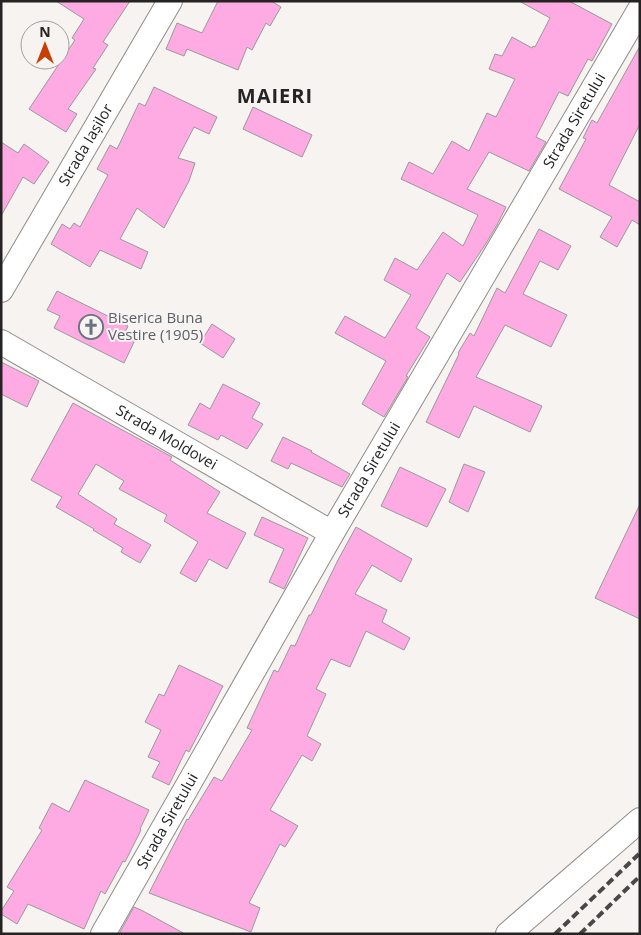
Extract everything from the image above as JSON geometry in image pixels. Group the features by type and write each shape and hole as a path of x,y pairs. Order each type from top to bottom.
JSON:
{"street":[{"name":"Strada Iașilor","path":"1,290 170,1"},
{"name":"Strada Siretului","path":"103,934 332,533 640,9"},
{"name":"Strada Moldovei","path":"1,342 332,533"},
{"path":"508,934 640,820"}],"building":[{"path":"56,1 130,1 103,42 108,45 93,68 96,69 68,109 77,114 66,132 29,109 55,70 70,70 70,48 75,40 72,38 84,19"},
{"path":"218,1 271,1 281,7 270,26 266,23 252,50 247,47 238,70 187,49 184,56 166,49 177,23 202,33"},
{"path":"519,1 569,1 612,24 592,61 588,59 568,96 559,92 536,137 546,142 529,171 489,152 467,189 506,207 485,245 460,282 447,273 416,328 430,337 384,417 362,404 386,361 335,333 345,316 385,338 411,295 384,280 395,258 417,270 443,232 463,246 478,215 401,179 409,162 433,174 452,141 469,151 487,113 496,117 515,79 489,69 495,54 502,56 512,37 532,48 533,46 535,47 550,18"},
{"path":"640,46 640,124 609,185 640,202 640,225 632,220 617,247 600,237 612,217 559,189 586,139 583,138 592,120 597,123"},
{"path":"154,87 217,117 209,134 194,127 178,158 195,163 189,181 164,228 137,208 120,239 148,252 141,269 100,250 90,267 51,244 62,224 70,229 74,223 80,227 108,175 97,169 110,145 117,149 139,103 145,106"},
{"path":"253,107 312,135 302,157 243,129"},
{"path":"1,142 18,153 24,144 49,162 34,184 23,177 1,216"},
{"path":"539,229 571,246 558,270 540,261 523,294 567,315 551,347 505,325 476,377 542,406 530,432 474,406 459,438 426,422 458,353 470,333 474,336 497,288 505,293"},
{"name":"Biserica Buna Vestire (1905)","path":"57,291 128,326 124,335 135,340 124,363 54,328 60,316 47,310"},
{"path":"212,324 235,339 223,358 200,343"},
{"path":"1,362 39,381 27,407 1,394"},
{"path":"223,384 260,403 252,418 263,424 247,449 221,435 218,440 188,425 200,403 210,409"},
{"path":"73,403 172,457 170,460 220,492 207,513 246,533 227,569 209,559 196,582 180,573 198,542 164,521 167,515 119,489 124,481 96,464 78,494 117,519 114,524 151,545 140,563 121,552 123,548 56,507 62,497 31,480"},
{"path":"283,437 312,451 350,474 342,487 291,463 288,469 271,461"},
{"path":"464,464 485,472 468,512 449,502"},
{"path":"400,467 446,489 427,527 381,506"},
{"path":"640,504 640,619 595,598"},
{"path":"262,517 308,538 284,589 269,582 284,549 254,535"},
{"path":"356,527 412,559 401,582 372,565 355,594 387,610 382,622 410,638 404,650 366,631 350,667 331,659 316,689 326,694 307,736 321,744 312,761 302,755 270,810 298,826 285,847 280,844 249,903 260,908 251,932 149,893 187,819 214,777 222,781 252,730 247,728 274,670 278,672 291,645 295,646 309,615 311,615"},
{"path":"179,665 223,686 189,752 186,750 169,785 152,777 160,762 148,757 161,730 145,722 159,694 164,696"},
{"path":"85,780 149,810 141,830 125,862 123,861 105,894 101,891 84,929 28,904 17,924 1,914 14,891 7,887 42,830 39,828 52,803 69,812"},
{"path":"134,907 143,911 185,934 119,934"}],"railway":[{"path":"555,934 640,853"},
{"path":"580,934 640,876"}],"place":[{"name":"Biserica Buna Vestire (1905)","path":"91,327"}],"district":[{"name":"MAIERI","path":"275,96"}]}
